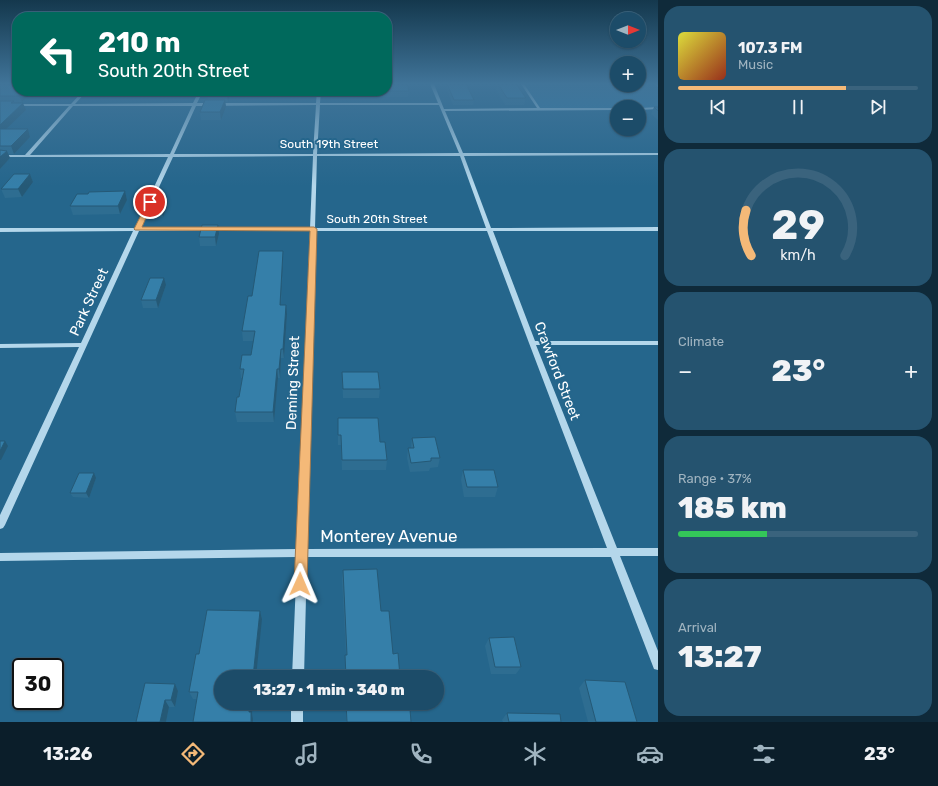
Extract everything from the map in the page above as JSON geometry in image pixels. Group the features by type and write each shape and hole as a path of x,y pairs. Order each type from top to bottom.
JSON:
{"street":[{"path":"26,156 61,118"},
{"name":"Park Street","path":"0,524 189,118"},
{"name":"Deming Street","path":"298,670 317,118"},
{"name":"Crawford Street","path":"445,118 461,154 532,343 658,665"},
{"name":"South 19th Street","path":"0,156 658,154"},
{"name":"South 20th Street","path":"0,230 658,229"},
{"path":"532,343 658,343"},
{"path":"0,346 82,345"},
{"name":"Monterey Avenue","path":"0,557 301,553 658,552"},
{"path":"297,710 297,722"}],"building":[{"path":"0,118 8,118 0,125"},
{"path":"0,129 28,129 11,146 0,146"},
{"path":"0,150 7,151 0,157"},
{"path":"14,174 30,174 18,189 1,189"},
{"path":"125,191 118,206 70,206 77,194 88,194 89,192"},
{"path":"153,195 166,195 161,208 146,208"},
{"path":"202,225 218,225 215,237 199,237"},
{"path":"259,251 283,251 280,305 286,305 283,349 281,349 279,369 277,369 273,412 235,412 244,369 240,369 242,355 251,355 255,331 242,331 248,296 252,296"},
{"path":"150,278 164,278 156,300 141,300"},
{"path":"342,372 378,372 380,389 343,389"},
{"path":"338,418 378,418 380,442 385,442 387,460 342,460 341,435 338,435"},
{"path":"435,437 440,458 431,458 431,461 411,463 408,448 414,448 412,438"},
{"path":"0,441 5,441 0,451"},
{"path":"463,470 494,470 498,487 467,487"},
{"path":"79,473 94,473 86,493 70,493"},
{"path":"377,569 381,611 389,611 393,654 398,653 399,670 346,670 345,655 347,655 343,570"},
{"path":"207,610 260,611 254,670 214,670 214,710 249,710 249,712 251,712 251,722 193,722 198,692 189,692 196,654 199,654"},
{"path":"514,637 521,667 495,667 489,638"},
{"path":"585,680 625,682 637,722 596,722"},
{"path":"145,683 175,684 171,700 165,700 160,722 136,722"},
{"path":"346,710 410,710 411,722 347,722"},
{"path":"507,713 560,714 561,722 509,722"}],"route":[{"path":"150,202 137,229 314,229 300,584"}]}
